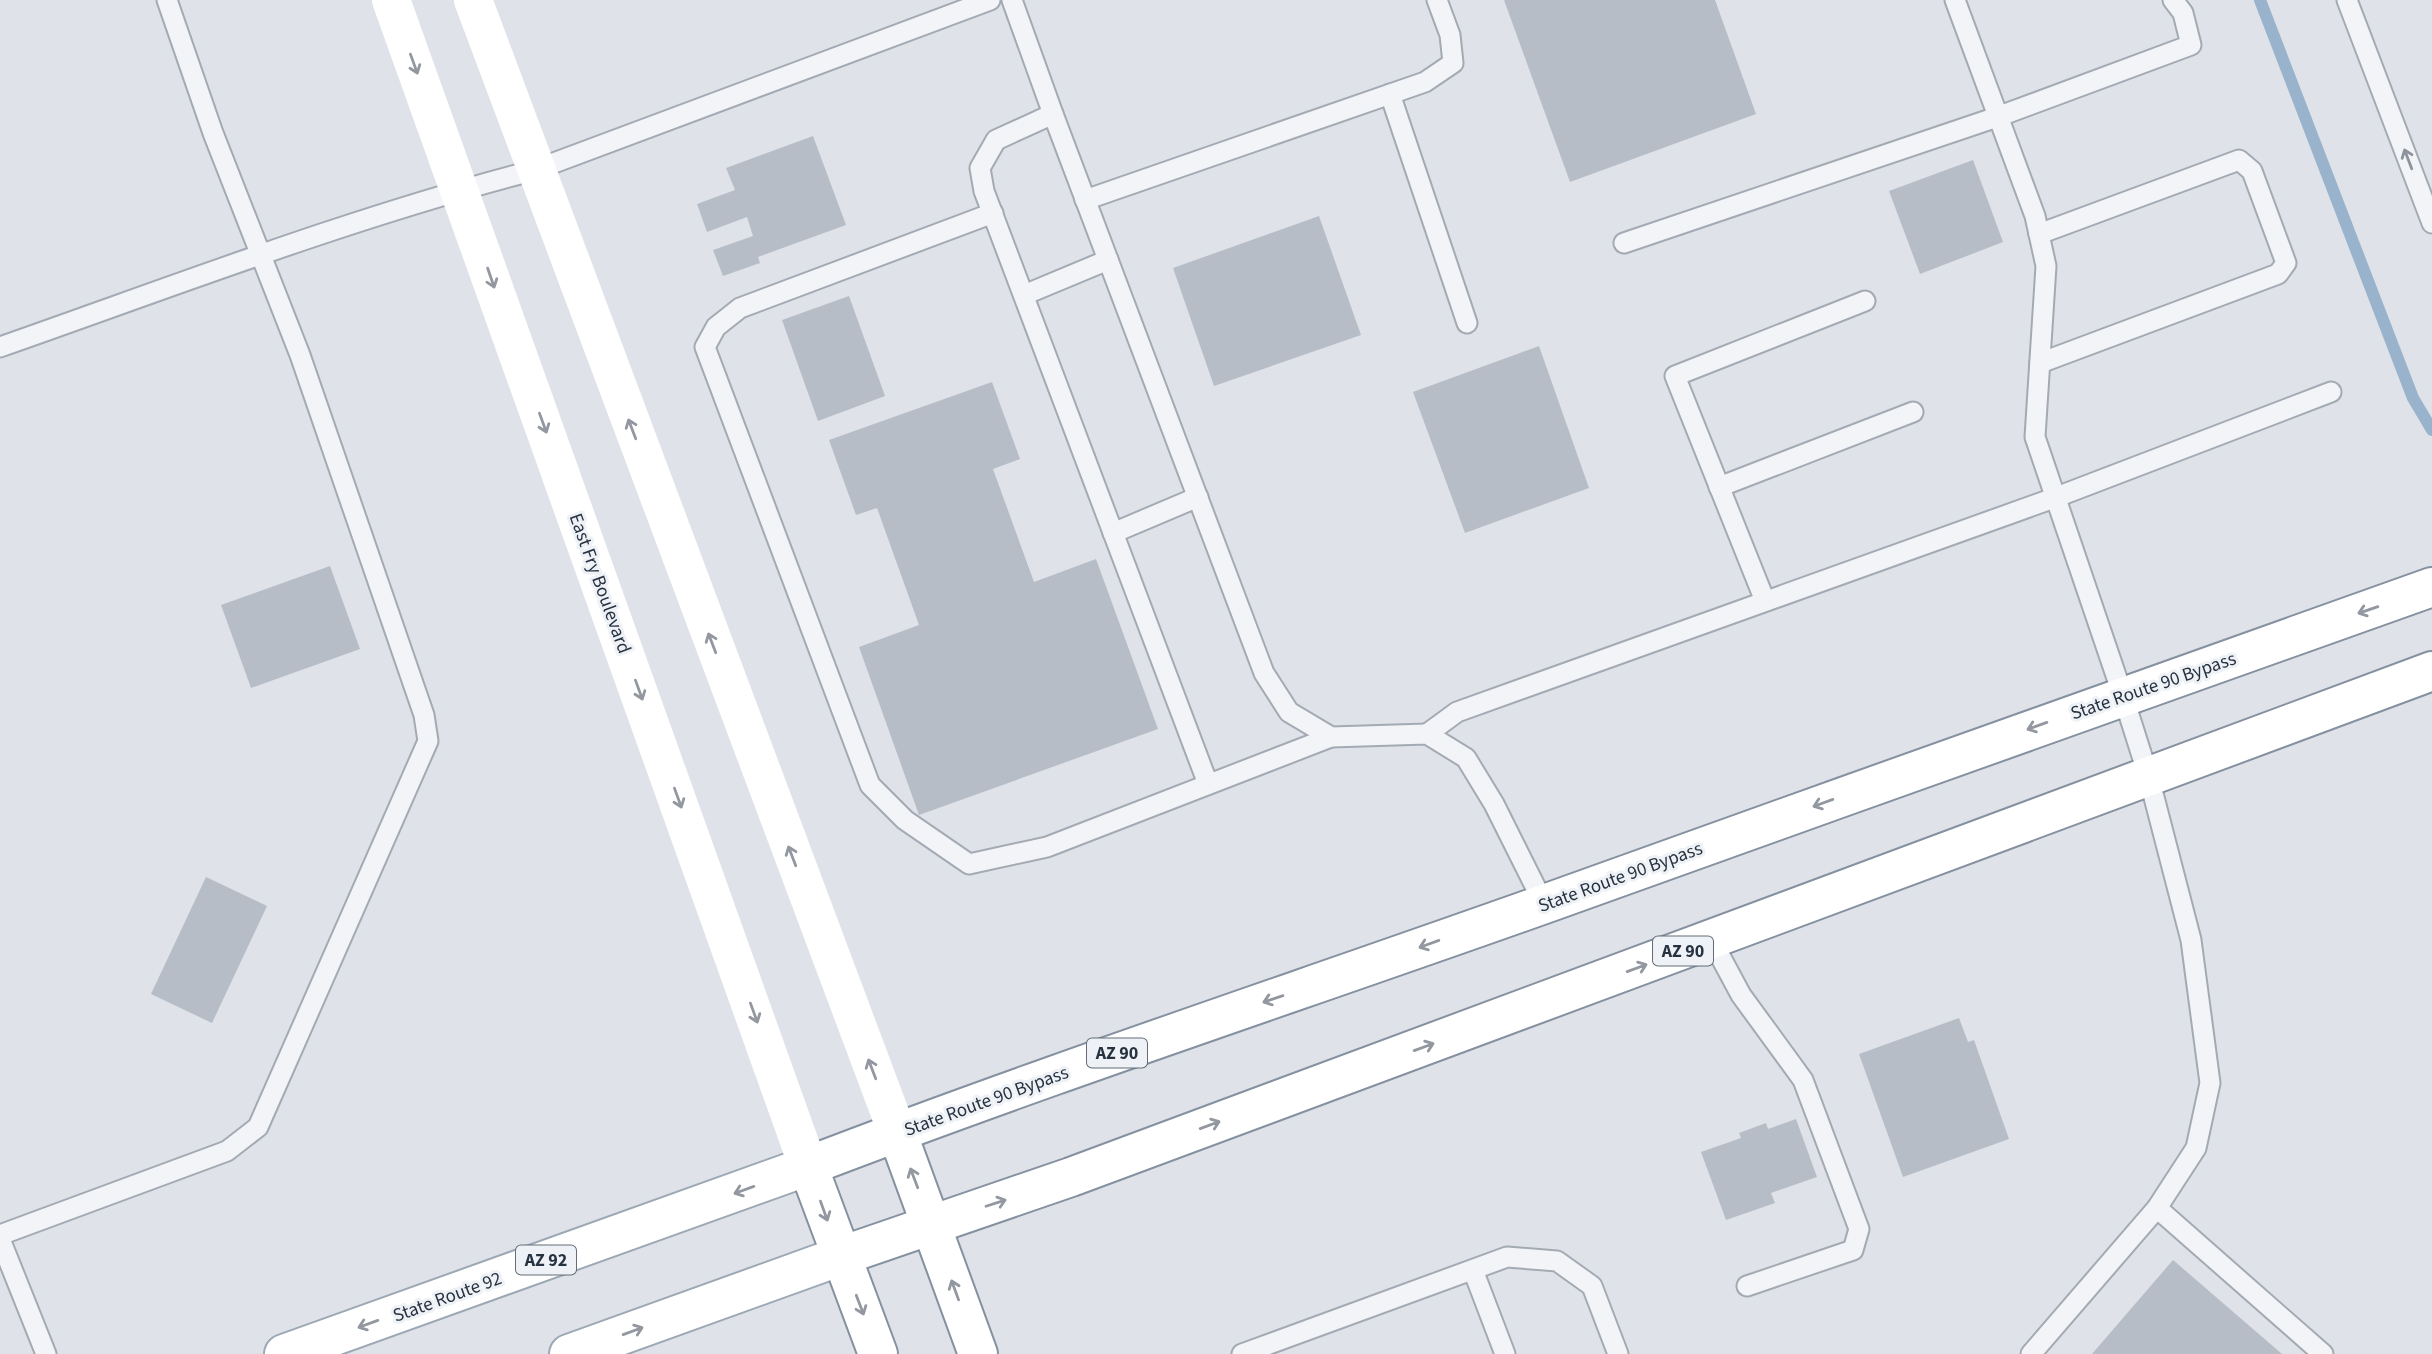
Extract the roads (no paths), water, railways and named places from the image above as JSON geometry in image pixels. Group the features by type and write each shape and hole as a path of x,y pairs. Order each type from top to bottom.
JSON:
{"main road":[{"name":"East Fry Boulevard","path":"391,0 808,1166 878,1354"},
{"path":"473,0 978,1354"},
{"name":"State Route 90 Bypass","path":"808,1166 897,1132 2432,587"},
{"name":"AZ 90","path":"931,1224 1071,1177 1712,941 2432,671"},
{"name":"State Route 92","path":"284,1354 808,1166"},
{"path":"569,1354 931,1224"}],"lane":[{"path":"46,1354 0,1237 227,1152 258,1127 428,741 424,715 342,474 213,133 167,0"},
{"path":"0,347 261,255 460,189 535,170 990,0"},
{"path":"1012,0 1264,673 1289,712 1331,737"},
{"path":"1085,200 1425,82 1453,63 1450,35 1437,0"},
{"path":"1624,243 1997,117 2191,46 2183,13 2173,0"},
{"path":"2347,0 2432,223"},
{"path":"1959,1 1997,117 2035,216 2046,266 2035,438 2149,778 2191,940 2210,1083 2196,1148 2157,1208 2031,1354"},
{"path":"1390,94 1467,323"},
{"path":"1053,114 996,140 980,168 984,191 1208,785"},
{"path":"2039,234 2239,160 2252,171 2286,263 2278,274 2040,363"},
{"path":"993,213 740,308 716,327 705,347 870,785 905,820 969,864 1047,847 1331,737 1427,734 1466,758 1494,804 1544,904"},
{"path":"1024,295 1108,260"},
{"path":"1765,601 1675,376 1865,301"},
{"path":"1427,734 1457,712 2054,498 2331,392"},
{"path":"1719,487 1913,412"},
{"path":"1113,533 1198,497"},
{"path":"1712,941 1741,995 1803,1080 1859,1229 1853,1250 1747,1286"},
{"path":"2157,1208 2323,1354"},
{"path":"1242,1354 1507,1257 1557,1261 1592,1286 1618,1354"},
{"path":"1473,1269 1505,1354"}],"waterway":[{"path":"2260,0 2413,398 2432,430"}]}
